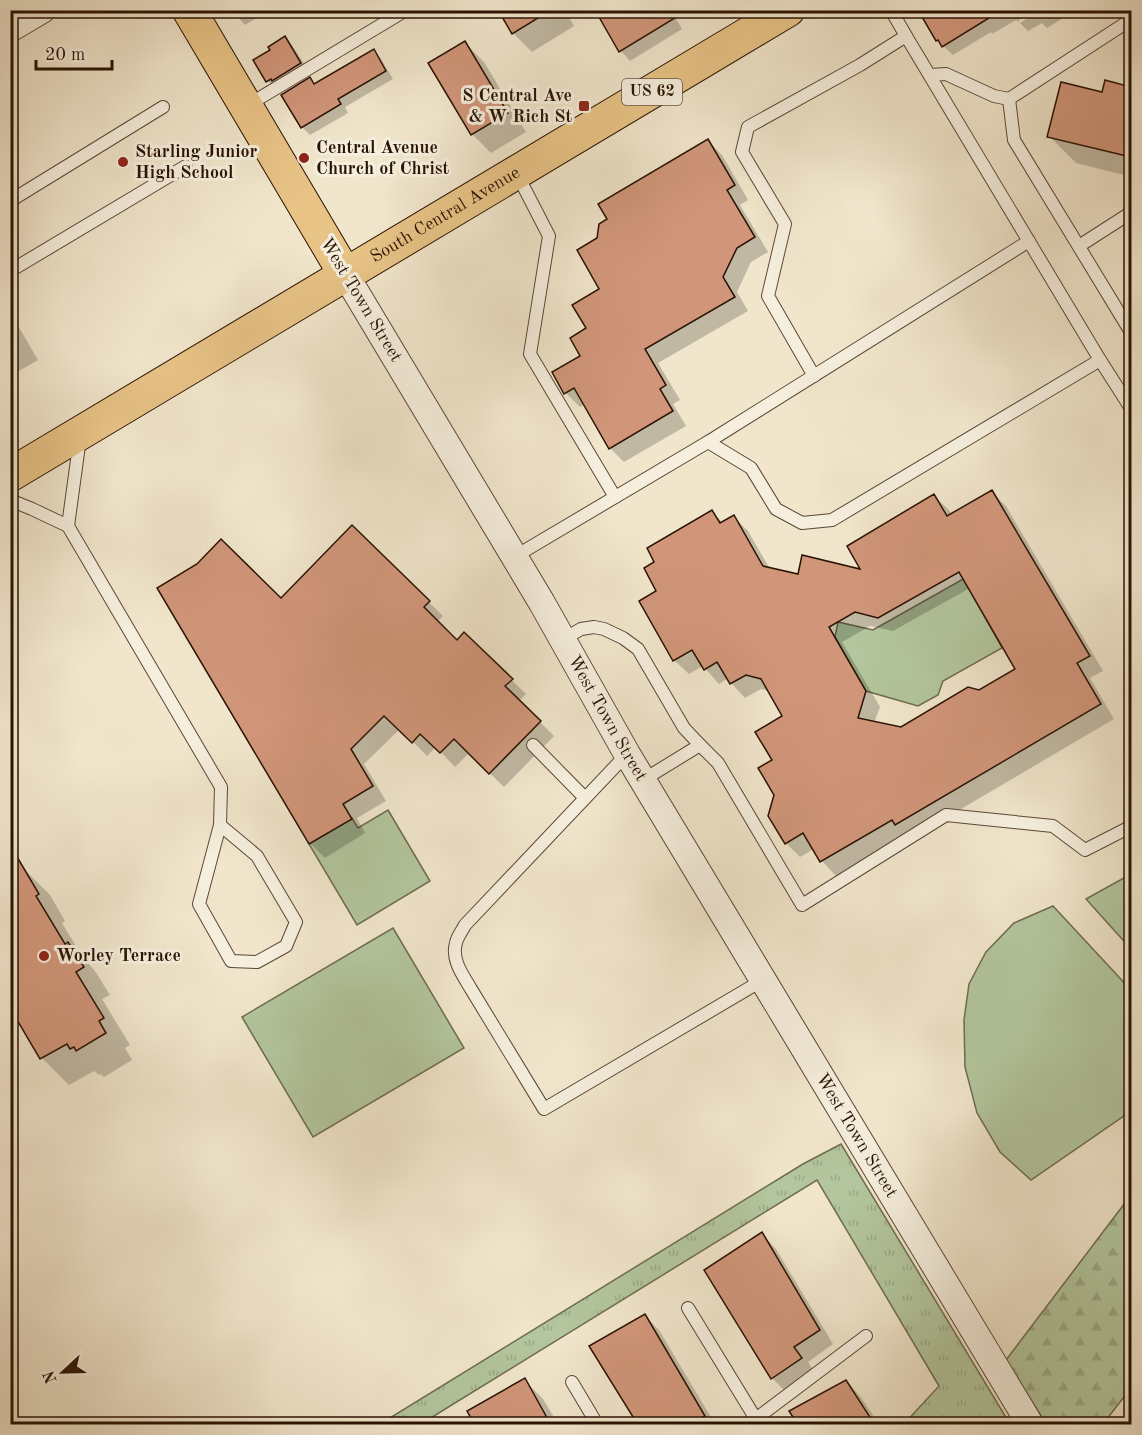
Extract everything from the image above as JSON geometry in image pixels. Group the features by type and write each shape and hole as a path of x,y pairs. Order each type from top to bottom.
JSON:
{"main road":[{"name":"West Town Street","path":"189,10 345,274"},
{"name":"South Central Avenue","path":"10,475 516,173 775,14"}],"street":[{"path":"10,29 42,10"},
{"name":"West Town Street","path":"345,274 514,557 627,754 1030,1425"}],"lane":[{"path":"246,106 406,10"},
{"path":"891,10 1131,410"},
{"path":"930,75 946,74 994,96 1009,99 1131,19"},
{"path":"814,376 768,296 785,224 742,152 748,127 860,65 906,36"},
{"path":"1009,99 1014,140 1131,334"},
{"path":"10,201 163,107"},
{"path":"10,271 186,166"},
{"path":"516,173 549,236 530,354 615,497"},
{"path":"1079,246 1131,212"},
{"path":"514,557 708,442 1029,241"},
{"path":"708,442 752,468 776,508 802,523 832,520 1100,360"},
{"path":"68,526 80,434"},
{"path":"10,500 68,526 221,787 220,825 198,904 231,961 257,962 286,946 296,922 257,856 220,825"},
{"path":"562,640 581,629 594,627 623,638 638,649 684,728 718,763 801,905 946,815 1053,826 1085,850 1131,826"},
{"path":"533,746 585,798"},
{"path":"643,780 700,746"},
{"path":"627,754 465,925 456,943 455,957 460,970 544,1109 763,980"},
{"path":"688,1308 755,1423 866,1336"},
{"path":"572,1382 597,1425"}],"green space":[{"path":"972,574 972,594 1002,648 943,681 938,695 918,706 866,691 835,637 838,622 873,630"},
{"path":"388,810 430,881 357,925 309,844 352,818 358,828"},
{"path":"1131,874 1131,949 1086,899"},
{"path":"1053,906 1131,990 1131,1111 1031,1180 1000,1152 977,1113 965,1067 964,1020 969,984 986,952 1014,923"},
{"path":"393,928 464,1048 313,1137 242,1017"},
{"path":"841,1144 1010,1424 904,1424 939,1386 817,1180 421,1424 380,1424 803,1164"},
{"path":"1131,1195 1131,1388 1103,1424 1046,1424 1006,1360"}],"building":[{"path":"498,10 551,10 512,34"},
{"path":"595,10 688,10 619,52"},
{"path":"918,10 1002,10 942,47"},
{"path":"285,36 301,63 272,81 271,79 266,82 253,60 270,50 268,47"},
{"path":"465,41 508,113 471,135 428,63"},
{"path":"374,49 386,71 338,99 341,104 301,128 281,95 310,77 314,84"},
{"path":"1105,80 1131,87 1131,157 1047,137 1061,82 1102,92"},
{"path":"708,139 735,185 727,190 755,237 737,248 723,277 735,297 645,349 666,385 660,389 673,411 609,449 574,388 564,394 552,372 580,356 570,338 586,328 572,305 599,289 577,250 597,238 599,224 607,219 598,204"},
{"path":"992,490 1090,656 1077,663 1101,704 895,825 892,820 820,862 803,833 785,844 768,816 774,795 758,768 772,760 755,732 782,716 761,679 746,675 730,684 717,662 704,670 692,650 673,661 639,601 656,591 644,568 654,562 647,548 712,510 720,523 734,515 763,566 798,574 802,555 860,569 847,546 934,494 947,516","holes":["959,572 1015,669 979,690 968,687 901,727 858,718 866,691 829,627 855,612 878,618"]},
{"path":"352,525 430,601 424,607 457,640 464,632 513,679 505,686 541,721 489,774 454,739 440,753 420,734 412,743 384,716 351,749 373,786 343,804 352,819 309,844 157,588 197,564 221,539 281,598"},
{"name":"Worley Terrace","path":"10,845 39,894 36,896 65,944 68,942 84,967 76,972 104,1018 99,1021 106,1033 76,1051 74,1047 70,1049 67,1044 40,1059 10,1008"},
{"path":"762,1232 820,1330 794,1347 802,1358 771,1379 704,1270"},
{"path":"645,1314 705,1416 691,1425 638,1425 589,1346"},
{"path":"525,1378 551,1425 475,1425 467,1411"},
{"path":"846,1380 875,1425 798,1425 789,1411"}],"place":[{"name":"S Central Ave & W Rich St","path":"584,106"},
{"name":"Central Avenue Church of Christ","path":"304,158"},
{"name":"Starling Junior High School","path":"123,162"},
{"name":"Worley Terrace","path":"44,956"}]}
